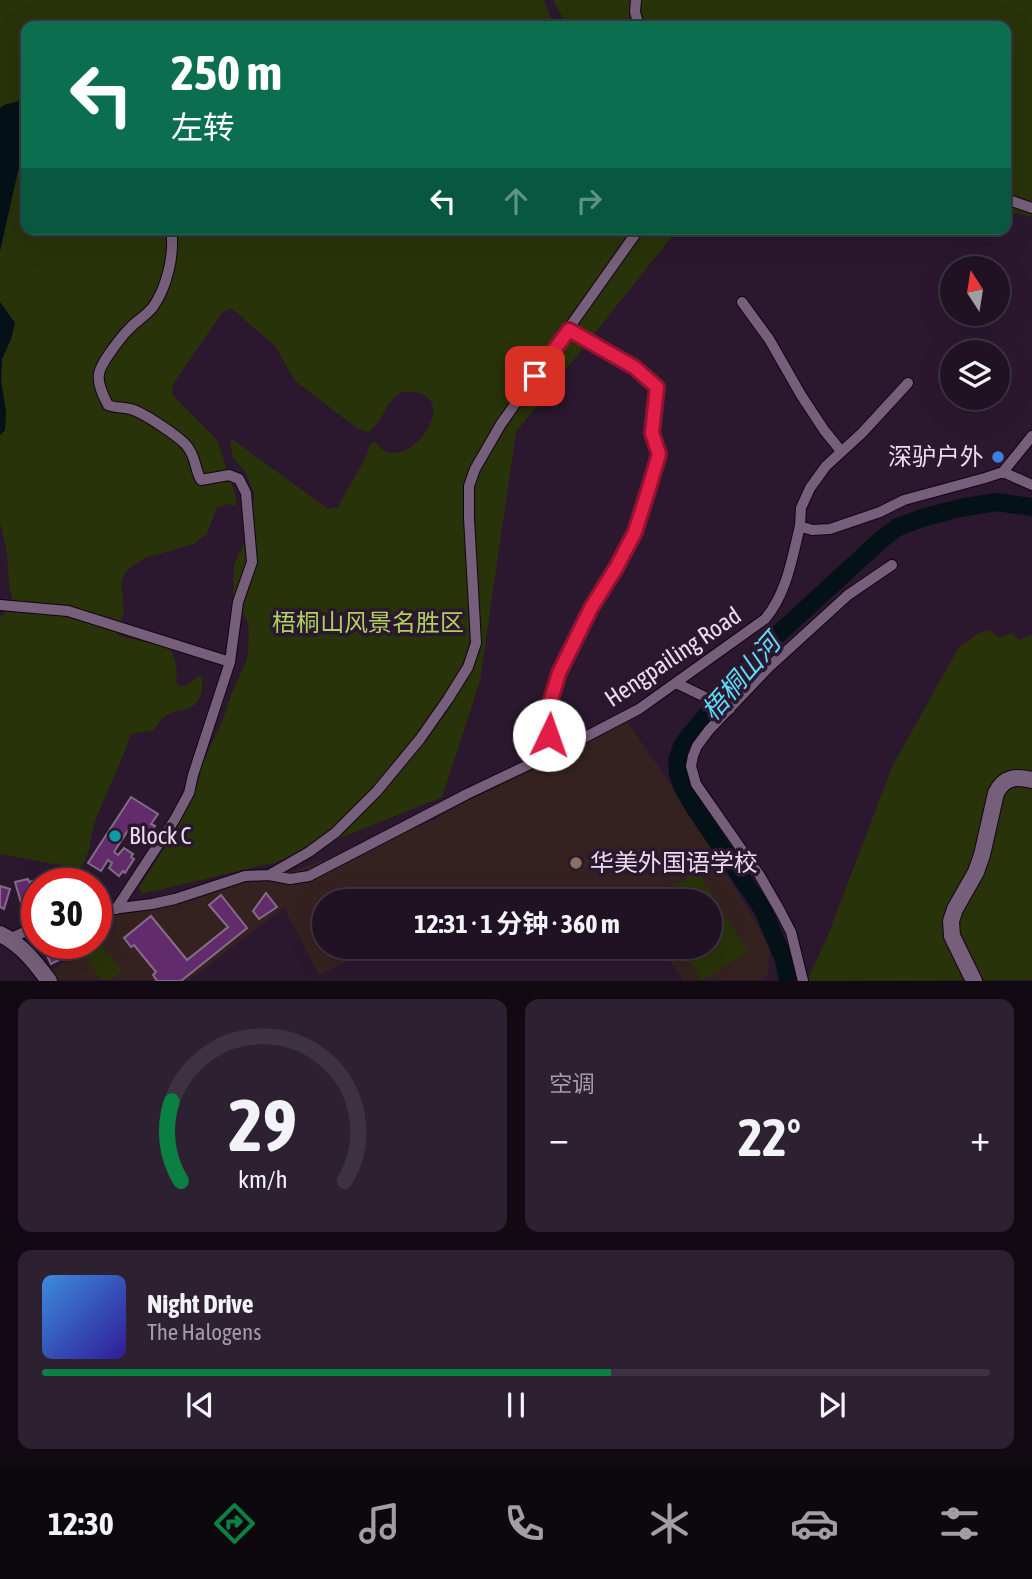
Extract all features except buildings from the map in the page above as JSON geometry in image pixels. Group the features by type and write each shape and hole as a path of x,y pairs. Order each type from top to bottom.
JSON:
{"street":[{"path":"636,0 638,21"},
{"path":"1011,201 1032,208"},
{"path":"116,909 189,793 230,662 239,602 252,562 246,493 239,479 229,475 201,480 189,447 178,437 132,409 108,405 103,397 99,374 103,364 128,330 152,308 161,291 172,256 171,235"},
{"path":"269,875 335,833 377,791 420,739 468,667 476,643 469,518 469,486 475,470 501,424 635,235"},
{"path":"742,302 769,339 824,430 841,451"},
{"path":"559,750 549,735 550,703 559,673 591,608 635,532 659,454 652,433 657,387 634,367 569,330"},
{"name":"Hengpailing Road","path":"112,909 175,899 245,876 269,875 290,879 309,876 639,709 765,619 775,607 788,573 800,526 801,508 810,488 826,466 862,433 908,383"},
{"path":"800,526 812,530 830,529 880,512 904,500 1003,472 1032,436"},
{"path":"1003,472 1032,485"},
{"path":"803,981 791,932 760,876 696,784 691,766 693,755 697,746 769,667 848,595 892,565"},
{"path":"0,605 68,611 230,662"},
{"path":"676,683 730,709"},
{"path":"974,981 952,936 952,915 976,872 1000,785 1015,778 1032,780"},
{"path":"5,936 32,958 50,981"}],"shaded area":[{"path":"21,100 21,157 0,251 0,108"},
{"path":"0,302 15,323 2,359 1,380 6,412 5,430 0,435"},
{"name":"华美外国语学校","path":"627,721 698,825 770,948 768,975 760,980 683,980 668,959 722,959 722,889 312,889 312,959 352,959 319,975 284,908 189,980 53,980 47,973 71,959 112,959 112,915 161,909 244,881 273,878 432,821"}],"green space":[{"path":"0,0 544,0 554,21 21,21 21,100 0,108"},
{"path":"553,0 1032,0 1032,217 1011,212 1011,21 564,21"},
{"name":"梧桐山风景名胜区","path":"21,157 21,235 673,235 516,432 480,681 442,797 276,862 142,894 139,887 168,843 197,786 200,769 247,659 248,623 233,595 234,565 252,525 254,493 245,471 233,458 230,442 232,439 328,509 338,507 366,457 370,444 375,441 387,452 409,448 427,430 433,408 429,399 419,393 405,391 392,400 373,428 368,432 358,429 295,381 275,346 231,308 222,313 173,384 172,394 217,440 237,506 229,504 217,507 207,534 194,544 145,558 126,571 121,583 124,611 117,634 169,647 176,664 176,682 180,687 198,676 201,677 200,698 191,707 164,717 154,730 131,734 95,822 81,868 0,854 0,616 4,615 12,600 7,552 0,522 0,435 5,430 6,412 1,380 2,359 15,323 0,302 0,251"},
{"path":"990,630 999,638 1012,633 1019,640 1032,635 1032,980 807,981 828,935 892,767 959,647 979,633"},
{"path":"697,871 708,889 668,889"},
{"path":"722,911 748,952 702,981 688,959 722,959"},
{"path":"112,958 122,971 110,980 102,980 86,959"}],"waterway":[{"name":"梧桐山河","path":"788,981 784,960 763,910 681,784 677,761 682,746 764,647 898,527 960,508 996,502 1032,507"}],"place":[{"name":"深驴户外","path":"998,457"},
{"name":"Block C","path":"115,836"},
{"name":"华美外国语学校","path":"576,863"}],"route":[{"path":"535,376 569,330 634,367 657,387 652,433 659,454 649,488 635,532 591,608 559,673 550,703 549,735"}]}
